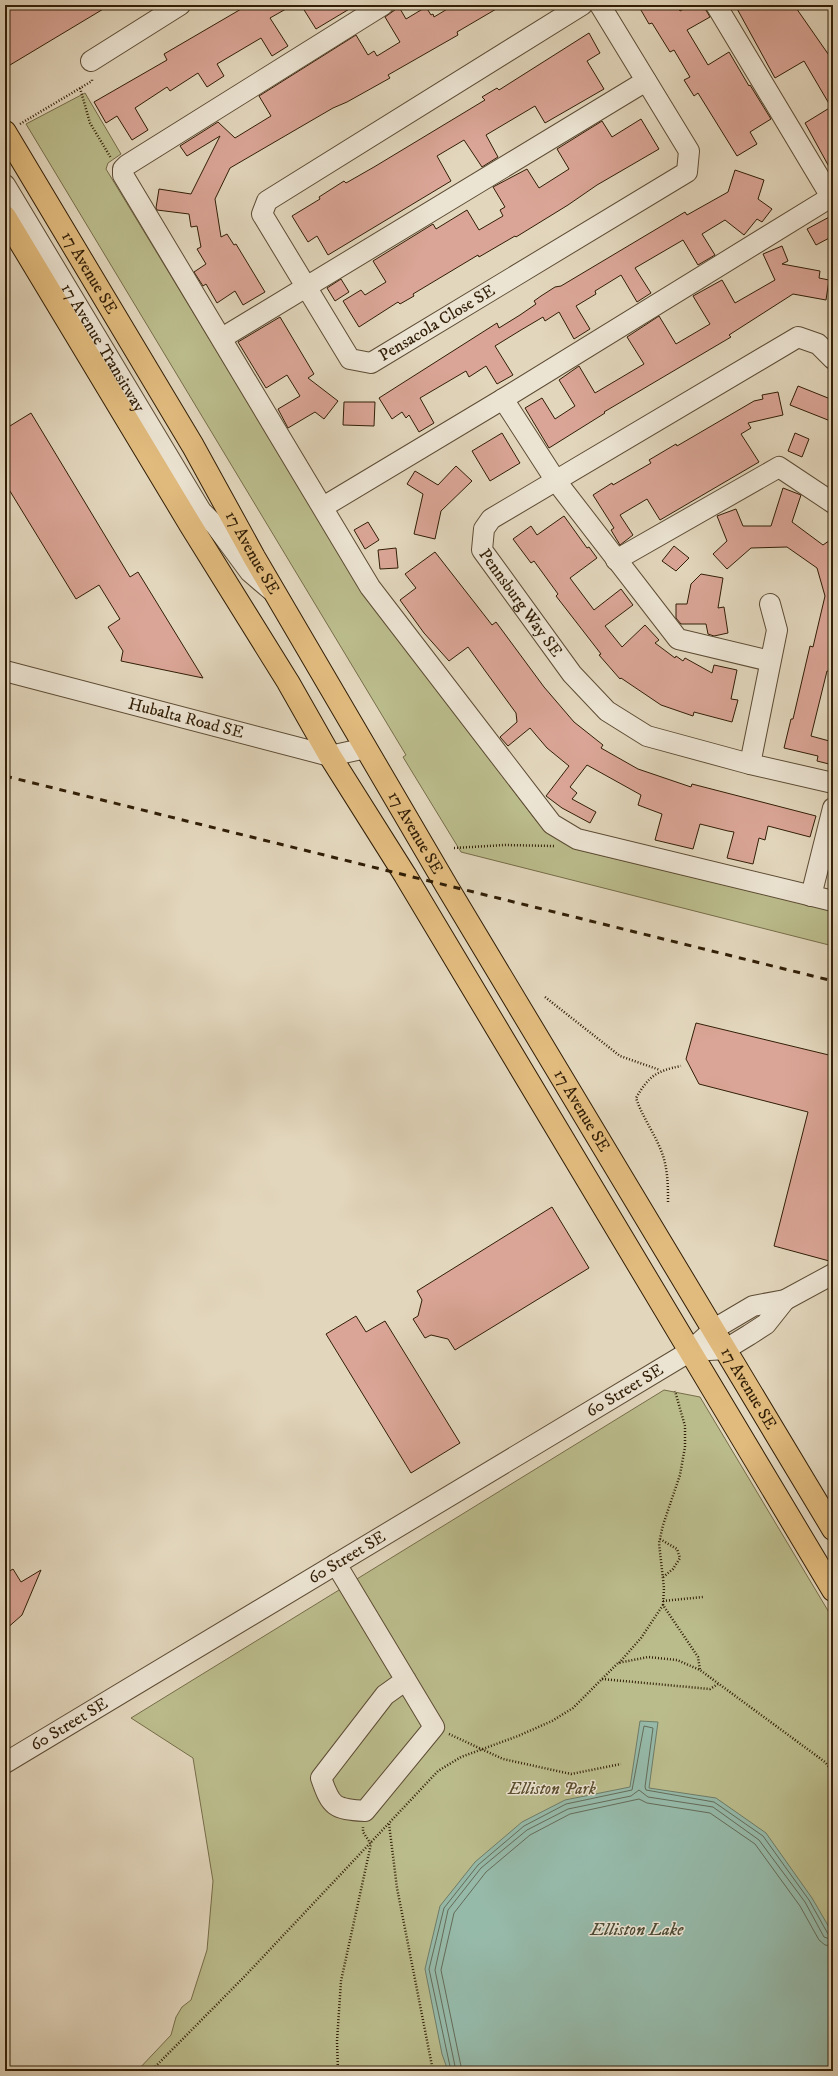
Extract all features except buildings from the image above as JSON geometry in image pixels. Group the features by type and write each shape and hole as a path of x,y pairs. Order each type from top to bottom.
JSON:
{"main road":[{"name":"17 Avenue SE","path":"12,128 276,594 446,885 833,1529"},
{"name":"17 Avenue SE","path":"5,217 288,682 330,756 405,875 689,1352 833,1590"}],"street":[{"path":"91,61 160,10 180,5"},
{"path":"383,5 126,165 123,169 123,175 370,587 552,824 577,839 833,901"},
{"name":"Pensacola Close SE","path":"582,5 266,201 262,214 350,359 371,364 687,172 689,151 600,5"},
{"path":"323,507 503,400 832,199 716,5"},
{"path":"222,338 307,288 646,81"},
{"name":"17 Avenue Transitway","path":"5,185 201,511 208,532 221,557 230,588"},
{"name":"Pennsburg Way SE","path":"833,359 818,344 798,337 491,519 484,529 482,550 572,674 608,711 647,736 750,764 833,783"},
{"path":"503,400 556,481 678,639 770,661"},
{"path":"616,560 779,467 833,503"},
{"name":"17 Avenue Transitway","path":"201,511 216,526 250,572 276,594"},
{"path":"750,764 777,630 770,604"},
{"name":"Hubalta Road SE","path":"5,671 330,756 366,748"},
{"path":"811,896 833,808"},
{"name":"60 Street SE","path":"5,1763 689,1352 714,1329 753,1306 784,1300 833,1274"},
{"name":"60 Street SE","path":"689,1352 726,1349 766,1324 784,1300"},
{"path":"336,1564 406,1680 434,1727 365,1811 341,1809 328,1797 321,1778 385,1695 406,1680"}],"path":[{"path":"12,128 92,81 91,61"},
{"path":"80,88 96,134 109,156 123,169"},
{"path":"454,848 505,845 553,846 570,843 577,839"},
{"path":"545,997 620,1056 661,1070"},
{"path":"668,1202 668,1182 664,1159 658,1143 642,1116 636,1098 644,1083 661,1070 680,1066"},
{"path":"150,2071 245,1976 371,1844 438,1771 461,1757 518,1736 557,1718 573,1708 641,1638 663,1605 660,1539 680,1475 685,1447 685,1426 676,1391"},
{"path":"660,1539 677,1549 680,1558 673,1569 662,1578"},
{"path":"663,1601 703,1597"},
{"path":"663,1605 698,1657 700,1670"},
{"path":"618,1663 648,1657 677,1660 700,1670 824,1762 833,1772"},
{"path":"602,1679 710,1689 718,1684"},
{"path":"434,1727 503,1758 571,1774 621,1764"},
{"path":"338,2071 337,2041 341,1980 371,1844 363,1832 365,1811"},
{"path":"389,1823 397,1888 433,2071"}],"green space":[{"path":"85,93 121,154 108,163 106,169 367,599 538,823 555,837 575,849 833,911 833,946 461,852 403,757 406,755 26,124"},
{"name":"Elliston Park","path":"664,1390 700,1397 833,1619 833,2071 137,2071 171,2035 176,2017 182,2007 191,2000 207,1950 213,1881 193,1758 131,1718"}],"water":[{"name":"Elliston Lake","path":"640,1721 658,1722 649,1788 716,1798 766,1833 812,1898 833,1934 833,2071 448,2071 442,2054 425,1969 440,1906 475,1862 522,1822 565,1800 630,1787"}],"railway":[{"path":"5,776 833,981"}]}
